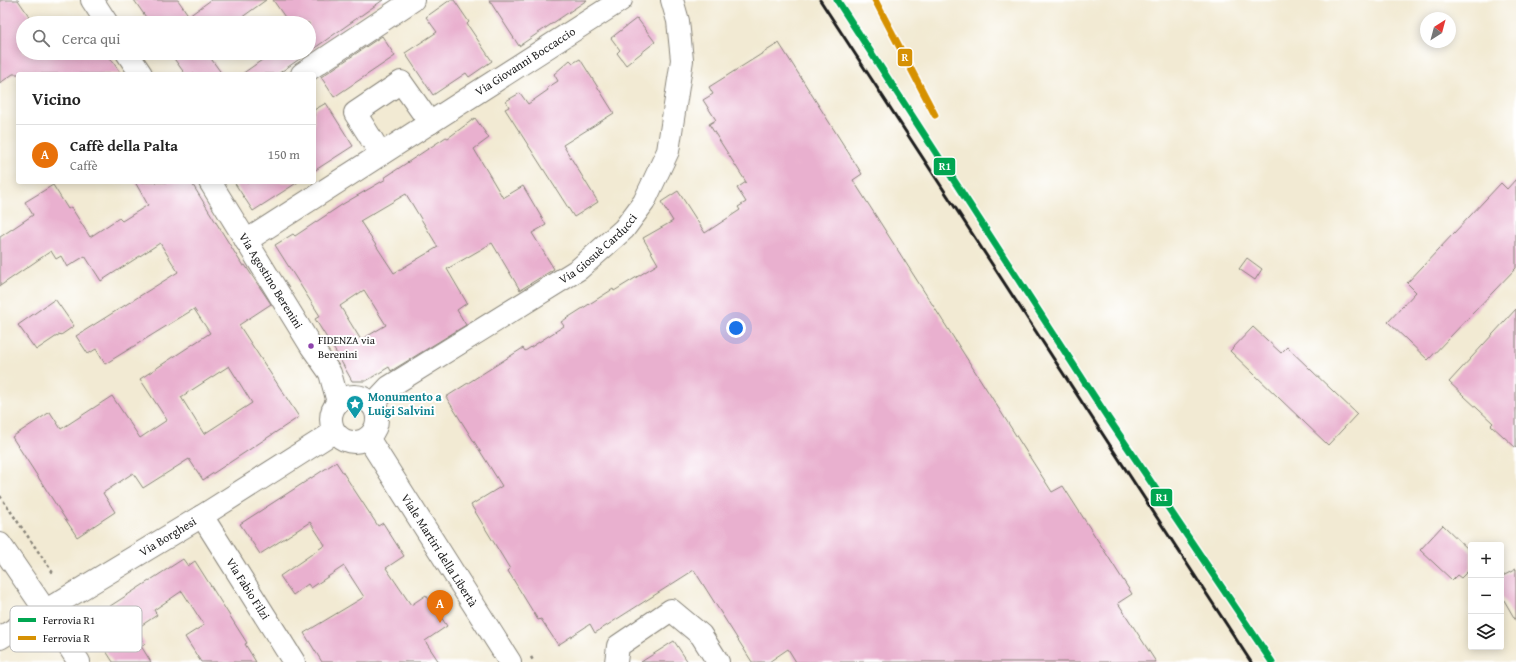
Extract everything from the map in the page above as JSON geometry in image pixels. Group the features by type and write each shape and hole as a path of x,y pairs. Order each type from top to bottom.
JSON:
{"street":[{"path":"92,0 102,16"},
{"path":"305,72 413,0"},
{"name":"Via Giovanni Boccaccio","path":"246,241 622,0"},
{"name":"Via Giosuè Carducci","path":"372,405 389,387 579,269 624,229 644,202 668,150 682,60 678,21 672,0"},
{"path":"132,60 140,72"},
{"path":"381,154 355,113 401,82 430,123"},
{"name":"Via Agostino Berenini","path":"211,184 311,346 330,373 338,402"},
{"path":"344,397 359,397 372,405 376,411 376,426 373,433 368,438 356,443 338,437 334,432 330,420 334,407 338,402 344,397"},
{"name":"Via Borghesi","path":"52,606 202,516 334,432"},
{"name":"Viale Martiri della Libertà","path":"368,438 510,662"},
{"name":"Via Fabio Filzi","path":"202,516 294,662"},
{"path":"0,544 42,606"},
{"path":"616,662 618,646 671,610 701,635 718,662"},
{"name":"Via Borghesi","path":"0,638 10,632"},
{"path":"72,652 79,662"}],"path":[{"path":"0,496 53,573"}],"building":[{"path":"0,0 18,0 29,16 16,16 16,60 112,60 120,72 16,72 16,74 13,74 0,83"},
{"path":"134,0 178,0 189,16 145,16"},
{"path":"211,0 266,0 244,16 189,16"},
{"path":"273,0 383,0 316,47 316,16 284,16"},
{"path":"450,0 454,0 469,22 467,24 492,61 469,77 466,73 433,95 405,53 437,32 426,17"},
{"path":"489,0 587,0 519,46"},
{"path":"637,18 655,42 626,65 617,53 620,50 611,38"},
{"path":"382,36 395,56 334,97 321,77"},
{"path":"779,43 862,174 853,180 1052,492 1063,486 1132,594 1118,603 1156,662 796,662 788,649 769,662 752,662 694,570 595,633 590,624 558,645 541,619 538,620 508,571 510,569 471,505 502,486 446,397 523,348 525,351 564,326 561,322 613,289 614,291 658,264 643,238 673,221 661,202 678,191 705,233 740,210 738,207 746,202 737,188 746,182 709,124 716,120 703,100 713,94 709,87"},
{"path":"580,59 614,113 563,145 598,202 574,217 505,109 509,107 506,101 520,93 528,104 558,81 554,74 570,60 573,63"},
{"path":"175,60 212,60 221,72 184,72"},
{"path":"262,60 298,60 281,72 245,72"},
{"path":"326,103 353,146 316,170 316,109"},
{"path":"475,118 489,138 474,149 503,198 523,186 546,225 532,233 554,269 520,290 492,243 447,269 467,303 457,310 466,325 391,371 389,367 366,381 352,381 315,319 320,316 275,245 293,234 295,236 343,204 386,179 384,178 446,137 448,138","holes":["406,194 438,247 394,273 360,221","364,290 386,325 361,340 340,306"]},
{"path":"1516,179 1516,268 1428,360 1388,322 1416,292 1407,283 1501,183 1507,189"},
{"path":"136,184 192,184 243,266 245,265 271,304 239,325 299,417 203,480 189,459 143,488 133,473 103,493 115,512 77,537 12,437 50,412 61,429 112,396 140,438 167,420 140,379 210,333 194,309 105,364 96,349 88,354 76,336 178,272 160,243 101,281 85,256 67,267 61,256 56,259 51,251 0,286 0,237 33,215 25,202 53,185 68,209 71,207 90,237 119,218 122,221 148,205","holes":["229,366 252,403 204,434 181,397"]},
{"path":"235,184 295,184 253,211"},
{"path":"1247,258 1262,269 1255,280 1239,269"},
{"path":"55,299 74,326 36,350 18,325"},
{"path":"1516,309 1516,448 1491,425 1493,423 1449,382"},
{"path":"1253,327 1281,353 1287,347 1357,414 1328,445 1230,351"},
{"path":"336,462 378,526 383,523 404,556 386,568 411,605 426,595 447,626 425,641 439,662 322,662 304,633 364,597 344,566 311,588 308,584 293,595 280,576 325,545 310,522 260,554 240,524"},
{"path":"1443,525 1468,549 1468,571 1461,578 1457,575 1452,580 1420,550"},
{"path":"183,559 188,566 195,561 247,643 245,644 256,662 201,662 185,637 204,625 182,591 154,610 157,615 142,625 142,606 110,606"},
{"path":"1516,569 1516,621 1504,600 1504,575"},
{"path":"674,641 688,662 641,662"},
{"path":"142,648 151,662 113,662 107,652 142,652"}],"railway":[{"path":"820,0 1251,662"}],"rail line":[{"name":"R1","path":"837,0 1108,418 1272,662"},
{"name":"R","path":"875,0 935,115"}],"place":[{"name":"FIDENZA via Berenini","path":"311,346"},
{"name":"Monumento a Luigi Salvini","path":"355,419"},
{"name":"Caffè della Palta","path":"440,623"}]}
